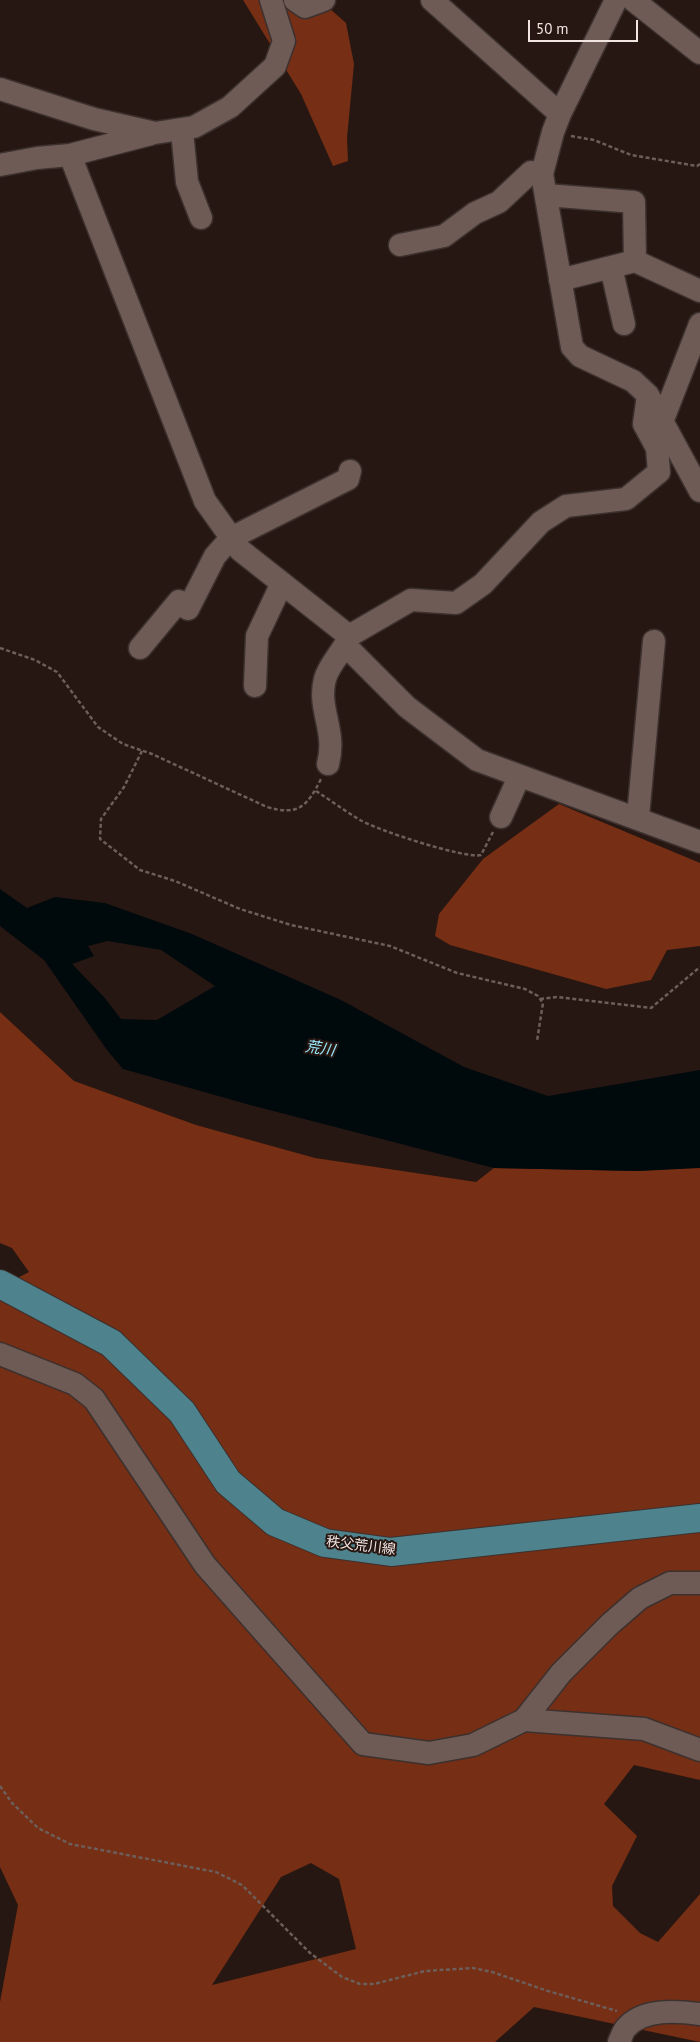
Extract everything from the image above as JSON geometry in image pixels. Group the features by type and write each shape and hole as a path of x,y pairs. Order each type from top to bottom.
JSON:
{"main road":[{"name":"秩父荒川線","path":"0,1284 111,1343 182,1412 228,1482 275,1522 325,1543 391,1552 700,1518"}],"street":[{"path":"0,165 37,158 70,155 155,133 182,131 194,127 230,106 275,66 284,41 272,0"},
{"path":"294,0 305,7 324,0"},
{"path":"432,0 556,123"},
{"path":"616,0 556,123 542,174 560,280 572,346 580,356 634,381 648,395 700,491"},
{"path":"633,0 700,52"},
{"path":"0,89 94,119 155,133"},
{"path":"182,131 187,182 201,218"},
{"path":"70,155 205,501 240,550 282,583 347,640 407,707 476,760 700,842"},
{"path":"400,245 444,236 475,213 499,202 531,172"},
{"path":"546,195 634,202 635,262"},
{"path":"560,280 635,262 700,291"},
{"path":"611,267 624,324"},
{"path":"662,422 700,324"},
{"path":"328,764 332,749 329,723 322,702 325,678 347,640 411,600 456,603 483,584 541,522 566,506 626,499 659,472 657,448 644,424 648,395"},
{"path":"140,648 179,601 188,609 215,556 232,538 348,479 350,471"},
{"path":"255,686 257,636 282,583"},
{"path":"638,818 654,641"},
{"path":"501,817 520,777"},
{"path":"0,1354 76,1384 94,1399 205,1566 362,1744 429,1753 474,1745 524,1720 561,1673 610,1624 640,1598 670,1583 700,1582"},
{"path":"524,1720 644,1729 700,1750"},
{"path":"619,2042 626,2028 647,2014 673,2011 700,2014"}],"path":[{"path":"556,123 630,155 697,166 700,164"},
{"path":"0,648 35,660 57,672 98,727 123,744 142,750 267,807 286,812 300,808 316,791 328,764"},
{"path":"142,750 124,787 101,819 100,839 140,870 175,881 240,909 291,925 390,946 457,973 525,989 543,1003 538,1041"},
{"path":"316,791 362,821 453,853 474,857 481,855 501,817"},
{"path":"540,999 557,997 652,1008 700,967"},
{"path":"0,1786 12,1803 38,1828 70,1844 216,1872 242,1885 310,1953 342,1977 360,1984 374,1984 425,1971 473,1968 492,1972 548,1991 618,2011"}],"shaded area":[{"path":"243,0 320,0 346,23 354,64 347,138 348,161 333,166 301,94"},
{"path":"559,804 700,863 700,946 667,950 651,980 606,989 450,945 435,936 439,914 483,859"},
{"path":"0,1012 74,1081 196,1125 315,1158 476,1182 494,1168 638,1171 700,1167 700,1780 634,1765 604,1804 637,1836 612,1886 613,1906 640,1933 658,1942 700,1894 700,2042 534,2007 495,2042 0,2042 0,2002 18,1905 0,1867 0,1287 29,1272 12,1248 0,1243","holes":["311,1863 339,1879 356,1949 212,1985 281,1877"]}],"water":[{"name":"荒川","path":"0,889 27,908 55,897 105,903 192,934 341,1000 464,1067 548,1096 700,1070 700,1168 638,1171 494,1168 250,1105 123,1069 107,1050 44,960 0,926","holes":["108,941 161,950 215,986 157,1020 121,1019 104,997 72,964 94,956 88,946"]}]}
